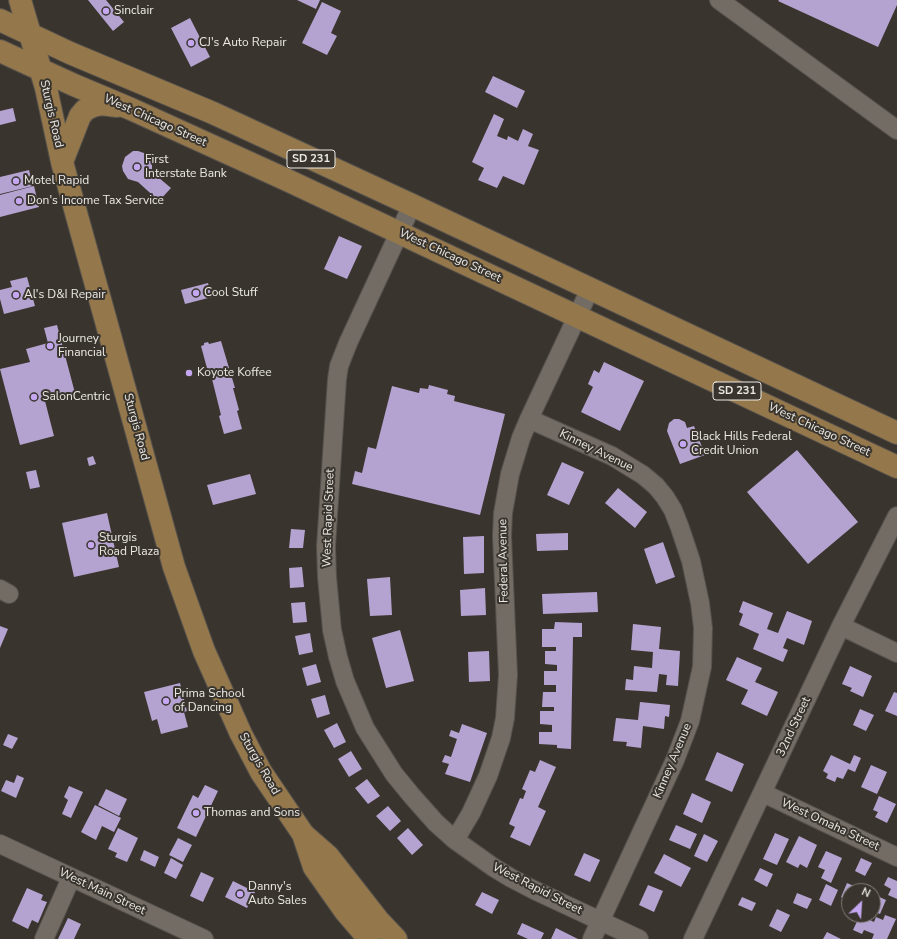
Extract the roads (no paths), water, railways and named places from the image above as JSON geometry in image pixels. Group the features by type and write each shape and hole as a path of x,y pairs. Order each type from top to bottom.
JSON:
{"main road":[{"name":"Sturgis Road","path":"20,0 46,88 62,162 174,567 201,644 234,720 261,772 302,834 314,867 345,911 369,939"},
{"path":"0,20 30,35"},
{"name":"SD 231","path":"30,35 213,113 897,433"},
{"name":"West Chicago Street","path":"0,51 287,180 897,466"},
{"path":"62,162 80,116 85,110 101,104 131,109"},
{"path":"287,180 332,192 378,213 388,215 401,212 412,205"},
{"path":"400,233 415,223 427,223 486,250 523,258"},
{"path":"482,272 506,273 563,298 577,296 590,289"},
{"path":"577,316 585,309 596,305 609,308 652,329 701,341"},
{"path":"798,420 851,433 897,456"},
{"name":"Sturgis Road","path":"302,834 328,856 378,920 396,939"}],"street":[{"path":"719,0 897,130"},
{"name":"West Rapid Street","path":"412,205 348,343 339,366 337,379 326,546 327,577 332,630 345,681 366,728 394,774 436,823 455,840 511,878 639,939"},
{"name":"Federal Avenue","path":"455,840 471,813 488,776 501,738 505,718 508,675 502,536 503,513 510,474 529,418 590,289"},
{"name":"Kinney Avenue","path":"529,418 612,456 643,475 656,486 673,510 680,528 691,561 700,603 703,628 702,667 690,722 675,760 592,939"},
{"name":"32nd Street","path":"694,939 841,626 897,516"},
{"path":"841,626 897,653"},
{"name":"West Omaha Street","path":"763,793 897,857"},
{"name":"West Main Street","path":"0,844 204,939"},
{"path":"44,939 72,878"},
{"path":"345,911 358,939"}],"place":[{"name":"Sinclair","path":"106,11"},
{"name":"CJ's Auto Repair","path":"191,43"},
{"name":"First Interstate Bank","path":"137,167"},
{"name":"Motel Rapid","path":"16,181"},
{"name":"Don's Income Tax Service","path":"19,201"},
{"name":"Cool Stuff","path":"196,293"},
{"name":"Al's D&I Repair","path":"16,295"},
{"name":"Journey Financial","path":"50,346"},
{"name":"Koyote Koffee","path":"189,373"},
{"name":"SalonCentric","path":"34,397"},
{"name":"Black Hills Federal Credit Union","path":"683,444"},
{"name":"Sturgis Road Plaza","path":"91,545"},
{"name":"Prima School of Dancing","path":"166,701"},
{"name":"Thomas and Sons","path":"196,813"},
{"name":"Danny's Auto Sales","path":"240,894"}]}
